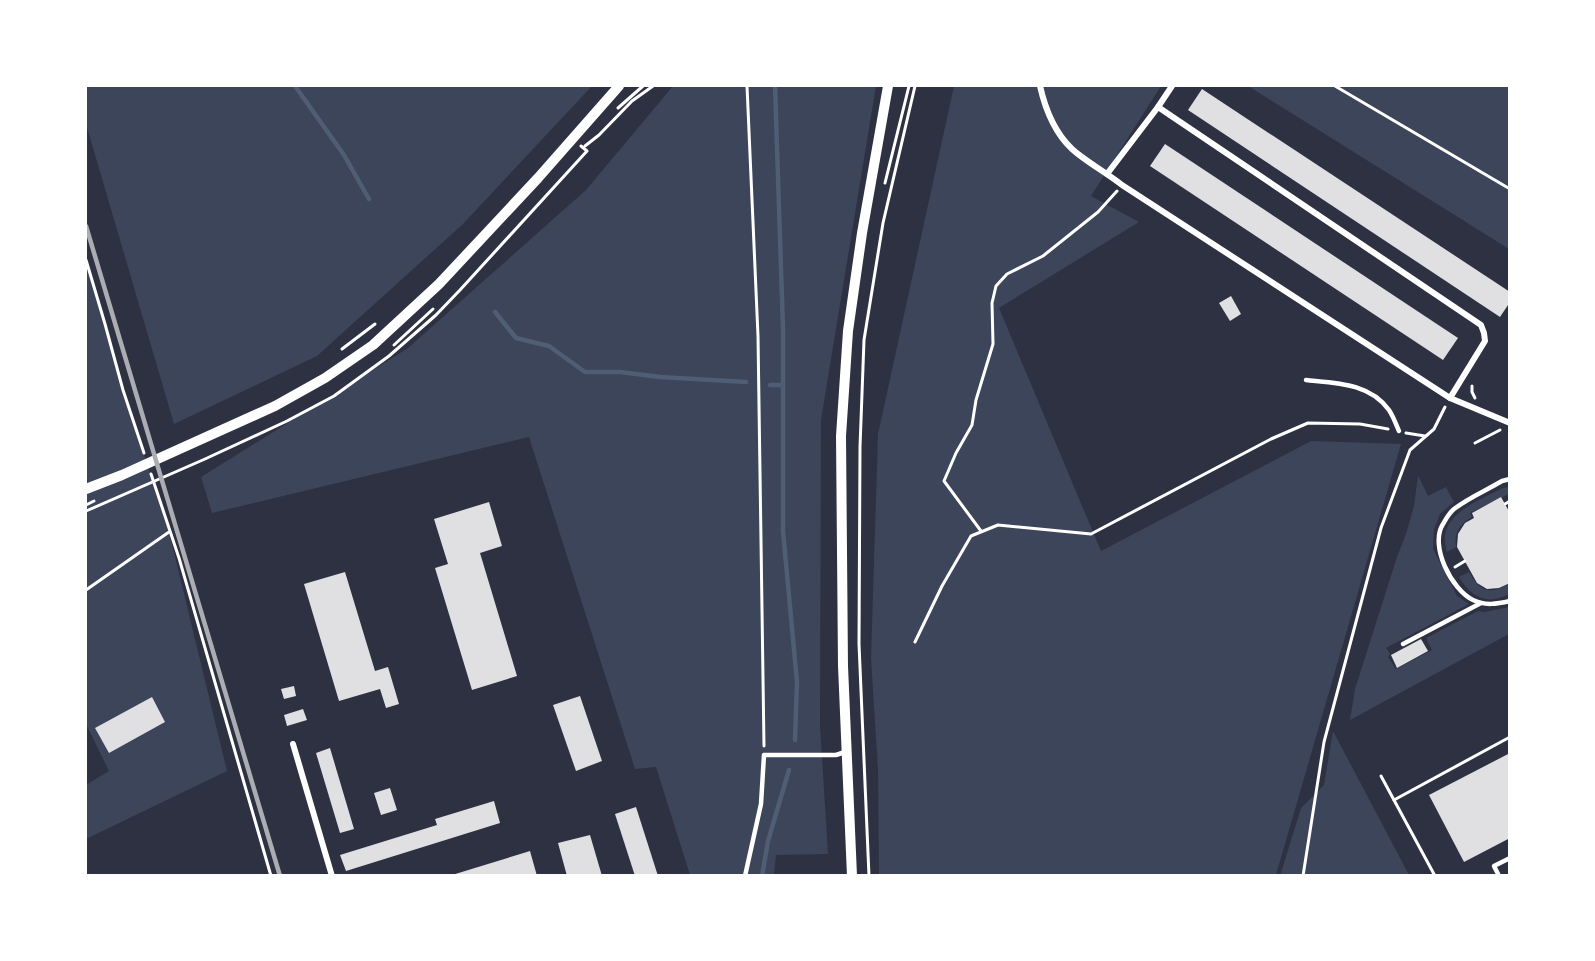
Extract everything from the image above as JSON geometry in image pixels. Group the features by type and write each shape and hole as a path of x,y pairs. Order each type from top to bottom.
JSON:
{"street":[{"path":"86,489 275,406 325,378 373,345 439,284 538,178 619,86"},
{"path":"852,876 846,752 842,436 848,331 862,233 888,86"},
{"path":"1040,86 1044,103 1061,137 1072,150 1122,185 1450,398 1509,423"},
{"path":"1107,174 1172,86"},
{"path":"1158,107 1481,325 1485,341 1450,398"},
{"path":"294,744 332,876"}],"lane":[{"path":"1306,380 1360,387 1376,395 1390,410 1399,431"},
{"path":"1509,479 1452,510 1441,527 1438,539 1441,557 1459,590 1480,603 1497,604 1509,601"},
{"path":"1403,644 1480,603"},
{"path":"745,876 761,804 764,755 836,755 846,752"},
{"path":"1499,876 1494,866 1509,858"}],"path":[{"path":"747,86 758,336 764,755"},
{"path":"884,188 909,86"},
{"path":"869,876 859,644 860,447 864,340 883,223 915,86"},
{"path":"1335,86 1509,189"},
{"path":"982,532 944,481 972,425 976,400 993,344 992,303 996,286 1007,274 1052,249 1098,212 1122,185"},
{"path":"86,260 123,390 146,459"},
{"path":"338,352 375,324"},
{"path":"858,346 862,324"},
{"path":"1303,876 1324,742 1381,528 1410,450 1434,429 1450,398"},
{"path":"915,642 942,586 970,536 998,525 1091,534 1271,439 1308,423 1360,424 1425,436"},
{"path":"1475,443 1500,430"},
{"path":"86,511 205,459"},
{"path":"149,467 179,558 271,876"},
{"path":"1505,504 1509,501"},
{"path":"86,591 170,532"},
{"path":"1394,800 1509,737"},
{"path":"1381,776 1435,876"}],"shaded area":[{"path":"86,86 592,86 463,224 317,356 174,424 86,124"},
{"path":"673,86 876,86 821,420 820,725 828,854 776,855 774,875 690,875 656,767 635,769 529,437 212,513 201,477 408,348 586,190"},
{"path":"954,86 1161,86 1091,196 1139,222 999,308 1101,551 1311,441 1401,444 1276,875 879,875 878,769 871,658 878,434"},
{"path":"1248,86 1509,86 1509,249"},
{"path":"86,260 123,390 169,532 227,771 86,839 86,785 109,771 86,724"},
{"path":"1418,475 1428,496 1446,487 1454,502 1440,514 1434,529 1433,549 1457,596 1469,604 1386,648 1390,654 1388,657 1396,669 1432,650 1426,638 1478,611 1485,612 1509,607 1509,634 1350,720 1355,689 1414,506"},
{"path":"1509,487 1509,494 1470,513 1472,517 1461,526 1457,533 1456,547 1447,552 1445,539 1452,519 1471,504"},
{"path":"1469,572 1477,584 1486,590 1496,590 1509,584 1509,594 1494,599 1480,598 1469,590 1459,577"},
{"path":"1333,731 1409,875 1280,876 1301,808 1324,785"}],"building":[{"path":"1202,89 1510,292 1510,302 1500,317 1188,110"},
{"path":"1165,144 1458,338 1443,360 1150,166"},
{"path":"1231,296 1241,314 1230,321 1219,303"},
{"path":"1501,497 1510,513 1510,583 1499,588 1487,589 1477,583 1457,547 1458,534 1465,523 1474,518 1472,513"},
{"path":"489,502 502,546 480,553 517,676 472,690 435,568 448,564 434,519"},
{"path":"345,572 375,671 388,667 399,704 386,708 380,689 339,701 304,584"},
{"path":"1421,639 1428,651 1397,668 1391,655"},
{"path":"294,686 296,696 284,699 281,689"},
{"path":"580,696 602,761 576,771 553,705"},
{"path":"152,697 165,722 109,753 95,728"},
{"path":"303,709 307,720 287,726 284,715"},
{"path":"330,748 354,829 340,833 316,753"},
{"path":"1510,753 1510,838 1464,862 1429,795"},
{"path":"390,788 397,810 381,815 374,793"},
{"path":"494,801 500,823 346,871 340,855 437,825 435,819"},
{"path":"636,807 658,876 635,876 615,814"},
{"path":"590,835 602,876 567,876 558,843"},
{"path":"530,851 537,876 452,875"}],"waterway":[{"path":"295,86 344,155 369,199"},
{"path":"775,86 783,329 783,531 797,682 795,740"},
{"path":"495,312 516,338 549,346 585,372 620,372 660,377 746,382"},
{"path":"770,385 783,385"},
{"path":"762,876 768,841 789,770"}],"railway":[{"path":"86,226 280,876"}]}
